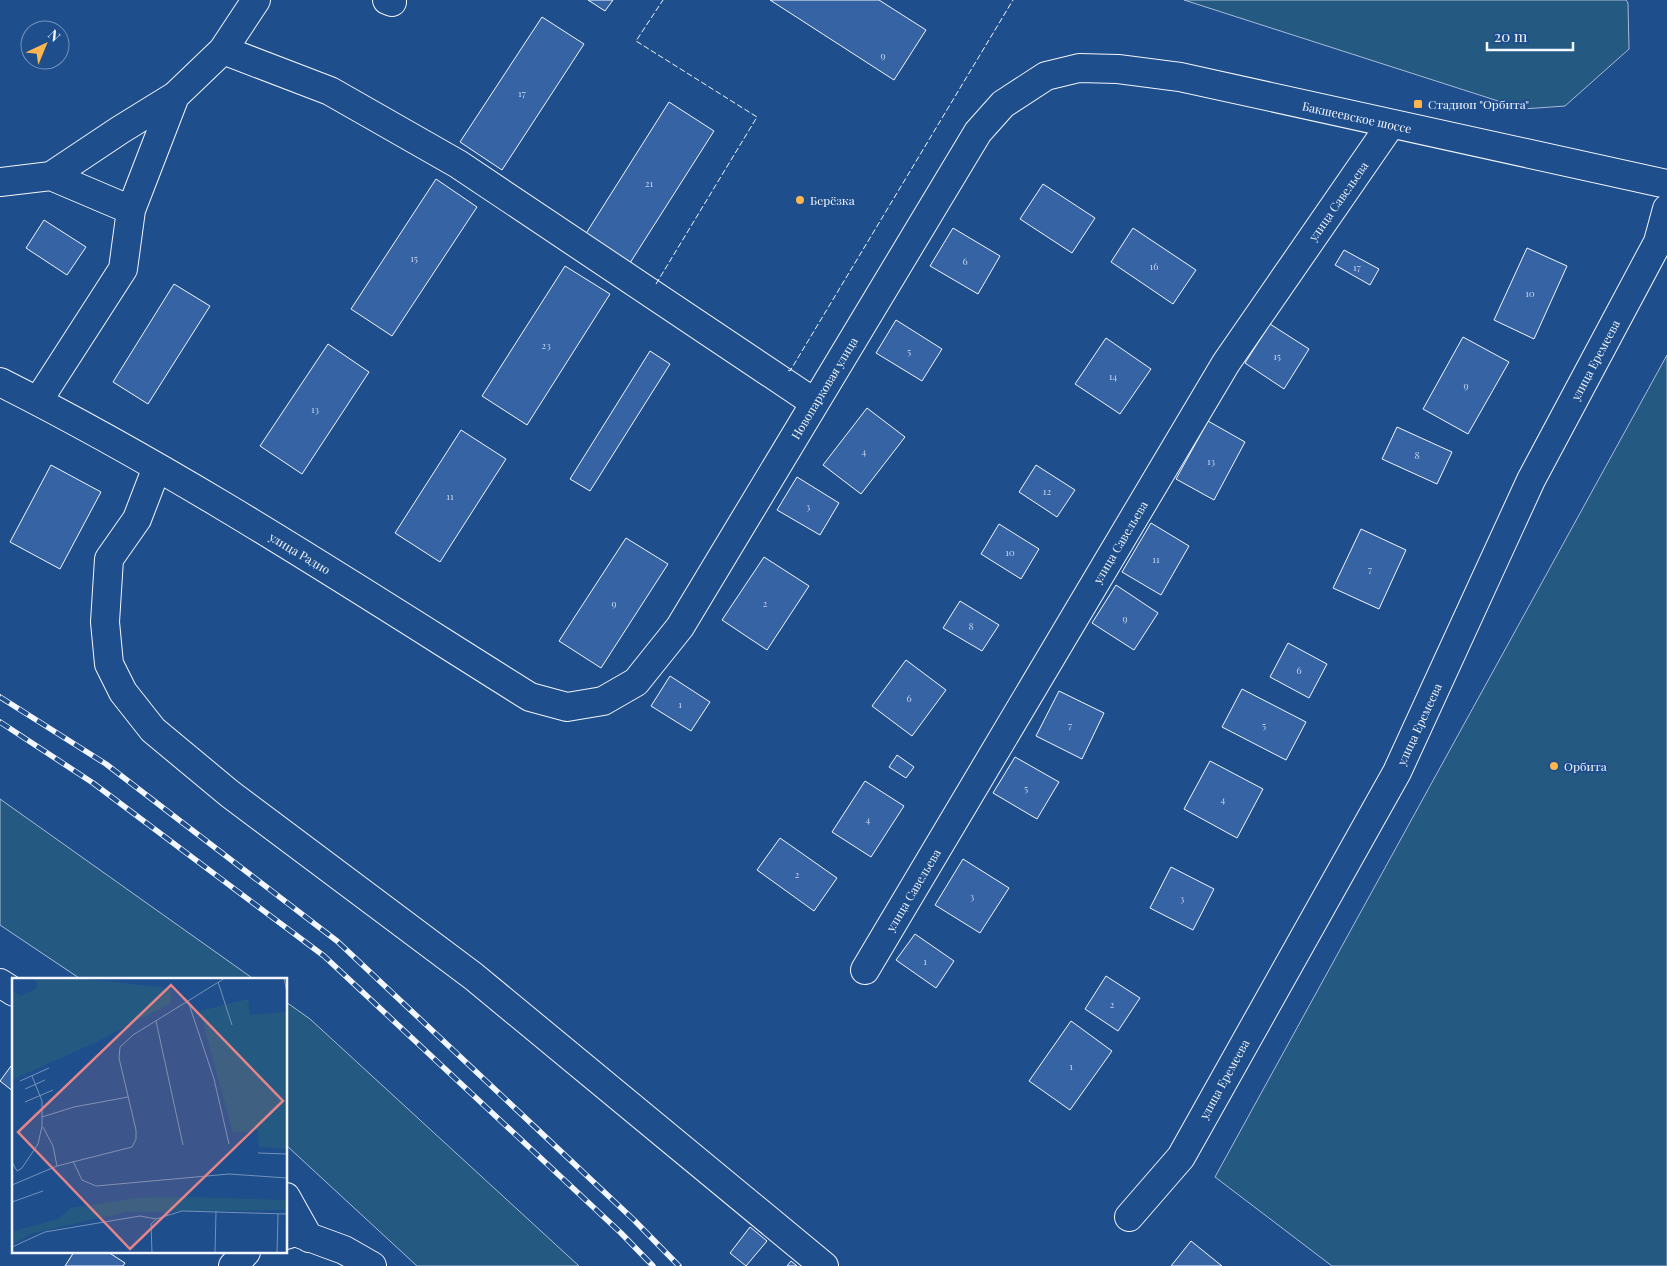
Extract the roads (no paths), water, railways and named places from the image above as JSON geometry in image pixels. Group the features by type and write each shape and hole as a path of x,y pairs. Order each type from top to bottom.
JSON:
{"street":[{"path":"0,182 51,176 175,96 223,50 256,0"},
{"path":"223,50 330,91 458,164 815,403"},
{"name":"Бакшеевское шоссе","path":"1046,76 1079,68 1118,69 1171,76 1667,184"},
{"name":"Новопарковая улица","path":"603,701 636,682 680,627 978,132 1003,104 1046,76"},
{"path":"38,401 123,269 131,210 175,96"},
{"name":"улица Савельева","path":"865,970 1226,363 1391,124"},
{"path":"51,176 131,210"},
{"name":"улица Еремеева","path":"1129,1217 1181,1157 1397,772 1531,480 1658,242 1667,208"},
{"name":"улица Радио","path":"0,382 157,467 306,557 530,697 566,707 603,701"},
{"path":"157,467 137,520 110,559 105,622 109,664 123,692 153,730 230,794 473,976 824,1266"},
{"path":"0,983 12,991"},
{"path":"288,1203 298,1236 344,1250 372,1266"},
{"path":"233,1266 244,1254"}],"railway":[{"path":"0,697 106,764 337,941 634,1220 679,1266"},
{"path":"0,722 93,783 324,956 621,1233 653,1266"}],"place":[{"name":"Стадион \"Орбита\"","path":"1418,104"},
{"name":"Берёзка","path":"800,200"},
{"name":"Орбита","path":"1554,766"}]}
